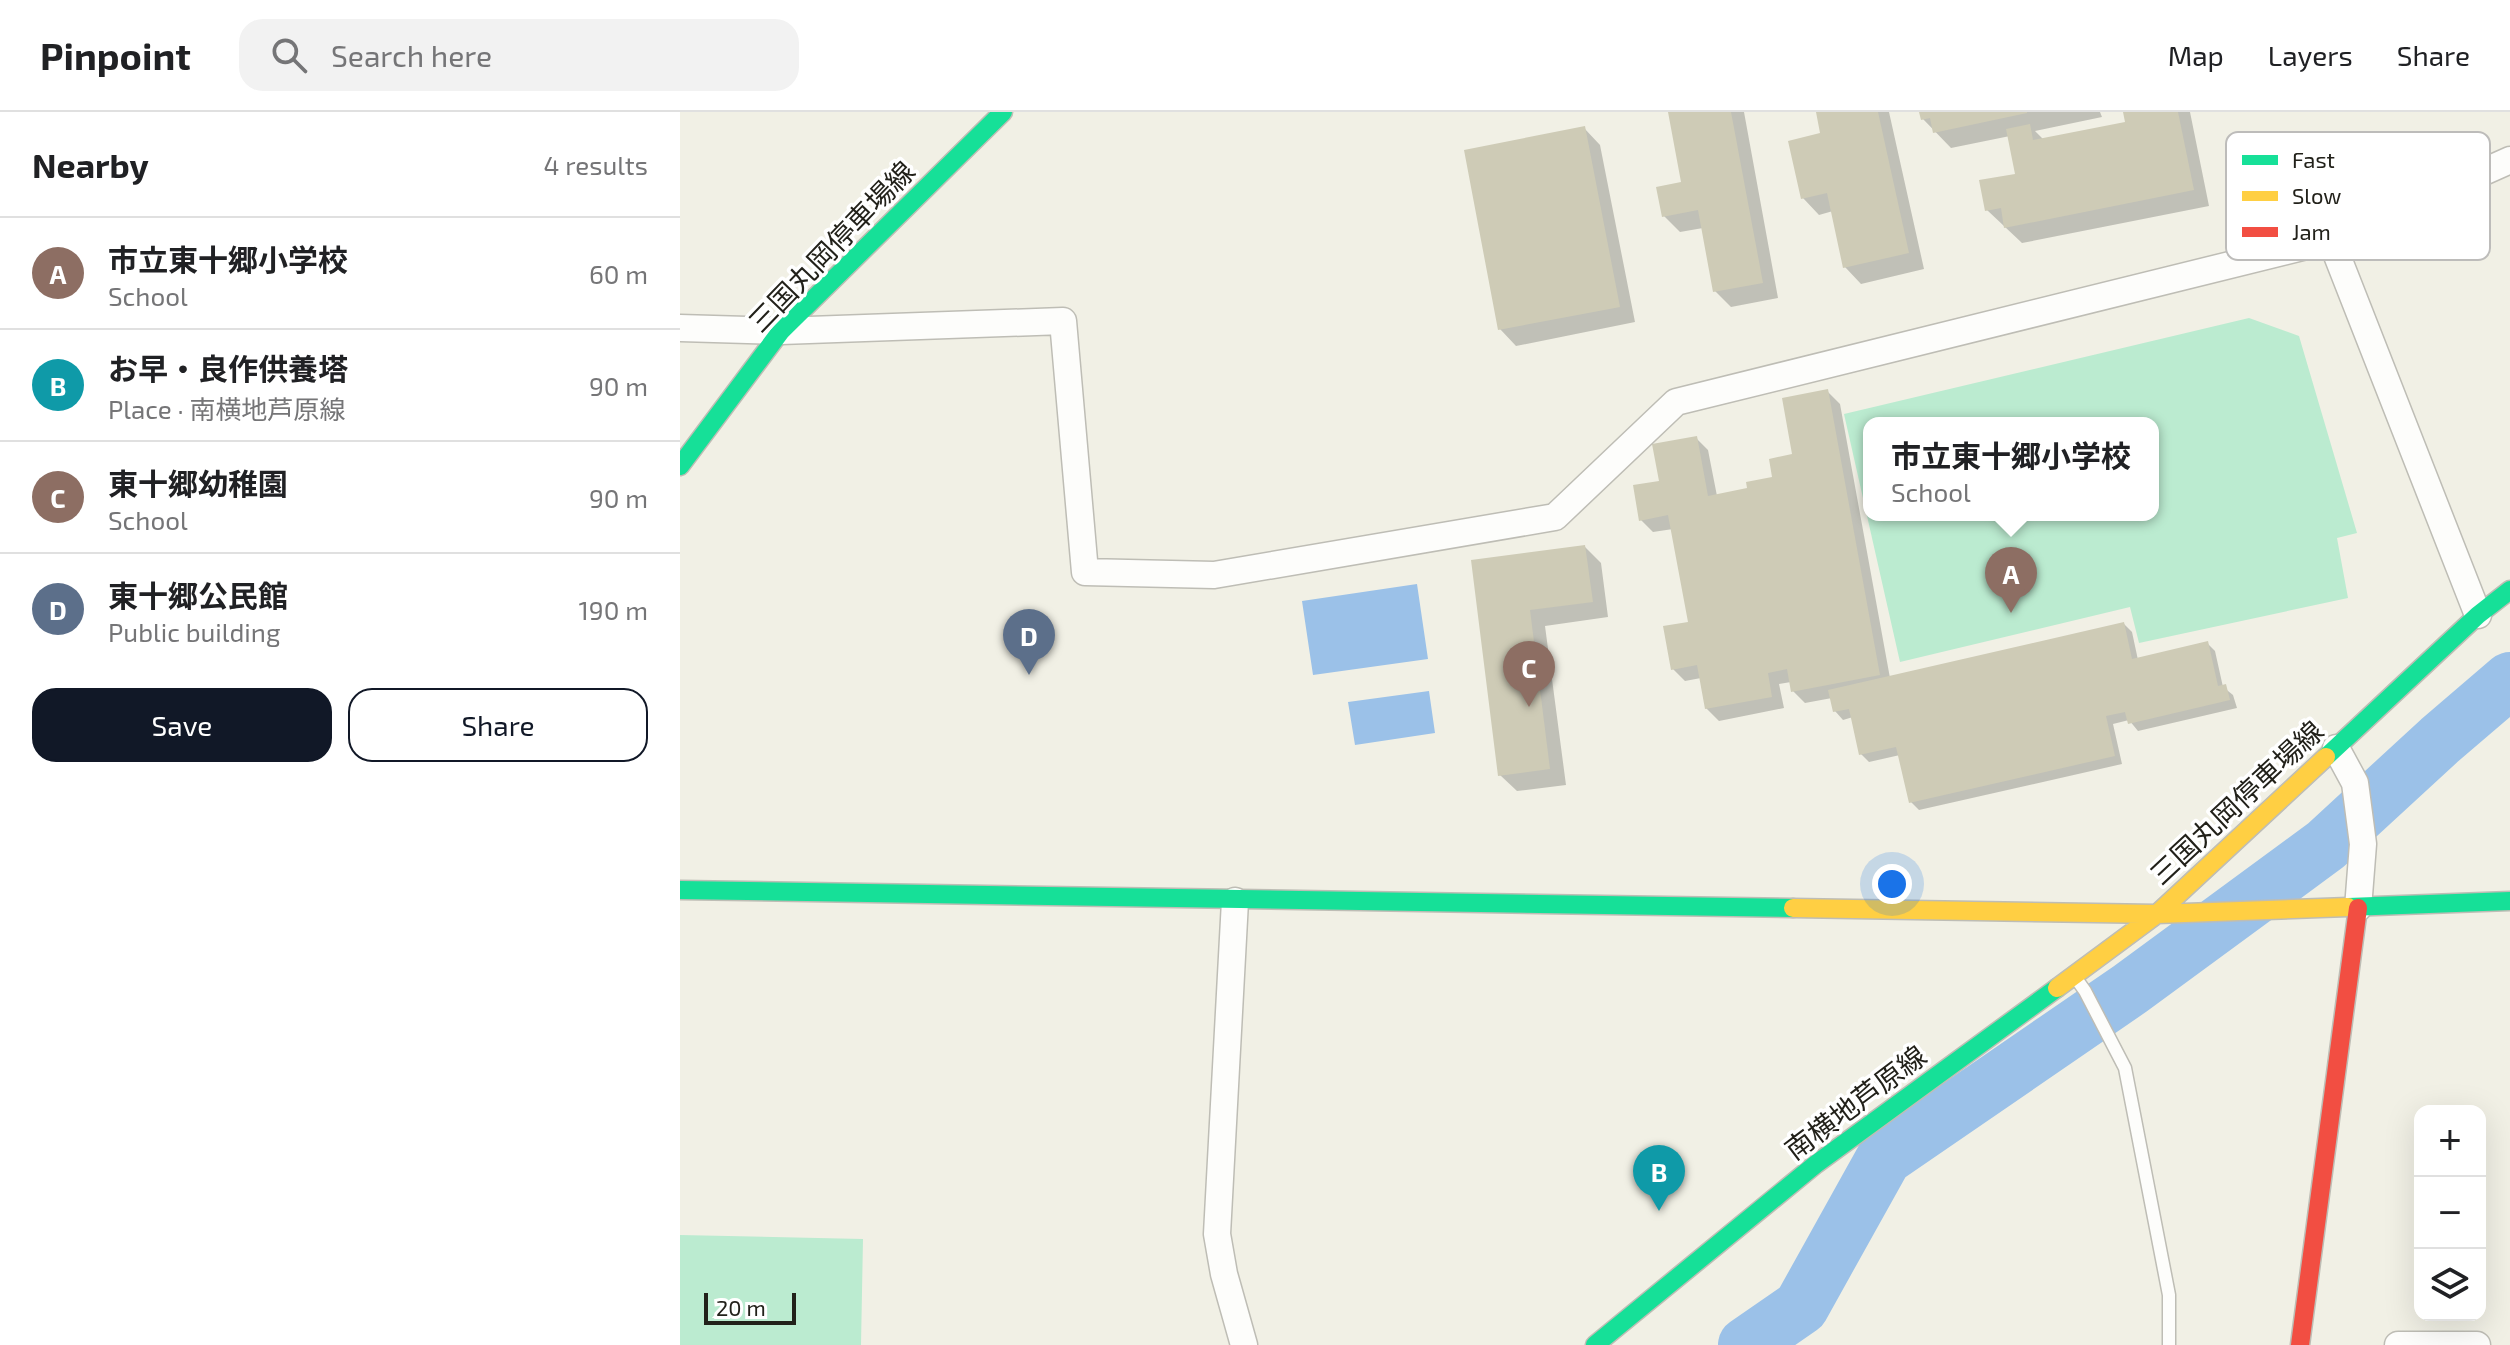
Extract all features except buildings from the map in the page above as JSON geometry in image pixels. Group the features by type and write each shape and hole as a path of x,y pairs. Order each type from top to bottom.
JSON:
{"main road":[{"name":"三国丸岡停車場線","path":"680,466 781,331 993,116"},
{"name":"三国丸岡停車場線","path":"2157,914 2478,615 2510,590"},
{"path":"680,890 2157,914"},
{"name":"三国丸岡停車場線","path":"2157,914 2510,901"},
{"path":"2300,1345 2358,908"},
{"name":"南横地芦原線","path":"1595,1345 1816,1164 2157,914"}],"street":[{"path":"2490,169 2510,160"},
{"path":"680,328 781,331 1063,321 1085,572 1214,575 1555,517 1676,402 2250,260"},
{"path":"2339,260 2478,615"},
{"path":"2336,748 2355,783 2363,844 2358,908"},
{"path":"1235,901 1217,1234 1220,1260 1244,1345"},
{"path":"2398,1345 2477,1345"}],"lane":[{"path":"2074,976 2125,1068 2169,1295 2169,1345"}],"green space":[{"path":"2249,318 2299,336 2357,533 2337,538 2348,598 2139,643 2130,607 1900,662 1868,521 2159,521 2159,417 1863,417 1863,498 1844,414"},
{"path":"680,1235 863,1239 861,1345 680,1345"}],"water":[{"path":"1417,584 1428,659 1313,675 1302,601"},
{"path":"1429,691 1435,733 1355,745 1348,702"}],"waterway":[{"path":"1746,1345 1801,1307 1884,1158 2130,989 2326,845 2510,680"}],"traffic: fast":[{"path":"680,466 781,331 1003,112"},
{"path":"2326,757 2478,615 2510,590"},
{"path":"680,890 1793,908"},
{"path":"2348,907 2510,901"},
{"path":"1595,1345 1816,1164 2057,988"}],"traffic: slow":[{"path":"2057,988 2157,914 2326,757"},
{"path":"1793,908 2157,914 2348,907"}],"traffic: jam":[{"path":"2300,1345 2358,908"}],"place":[{"name":"市立東十郷小学校","path":"2011,613"},
{"name":"東十郷公民館","path":"1029,675"},
{"name":"東十郷幼稚園","path":"1529,707"},
{"name":"お早・良作供養塔","path":"1659,1211"}]}
